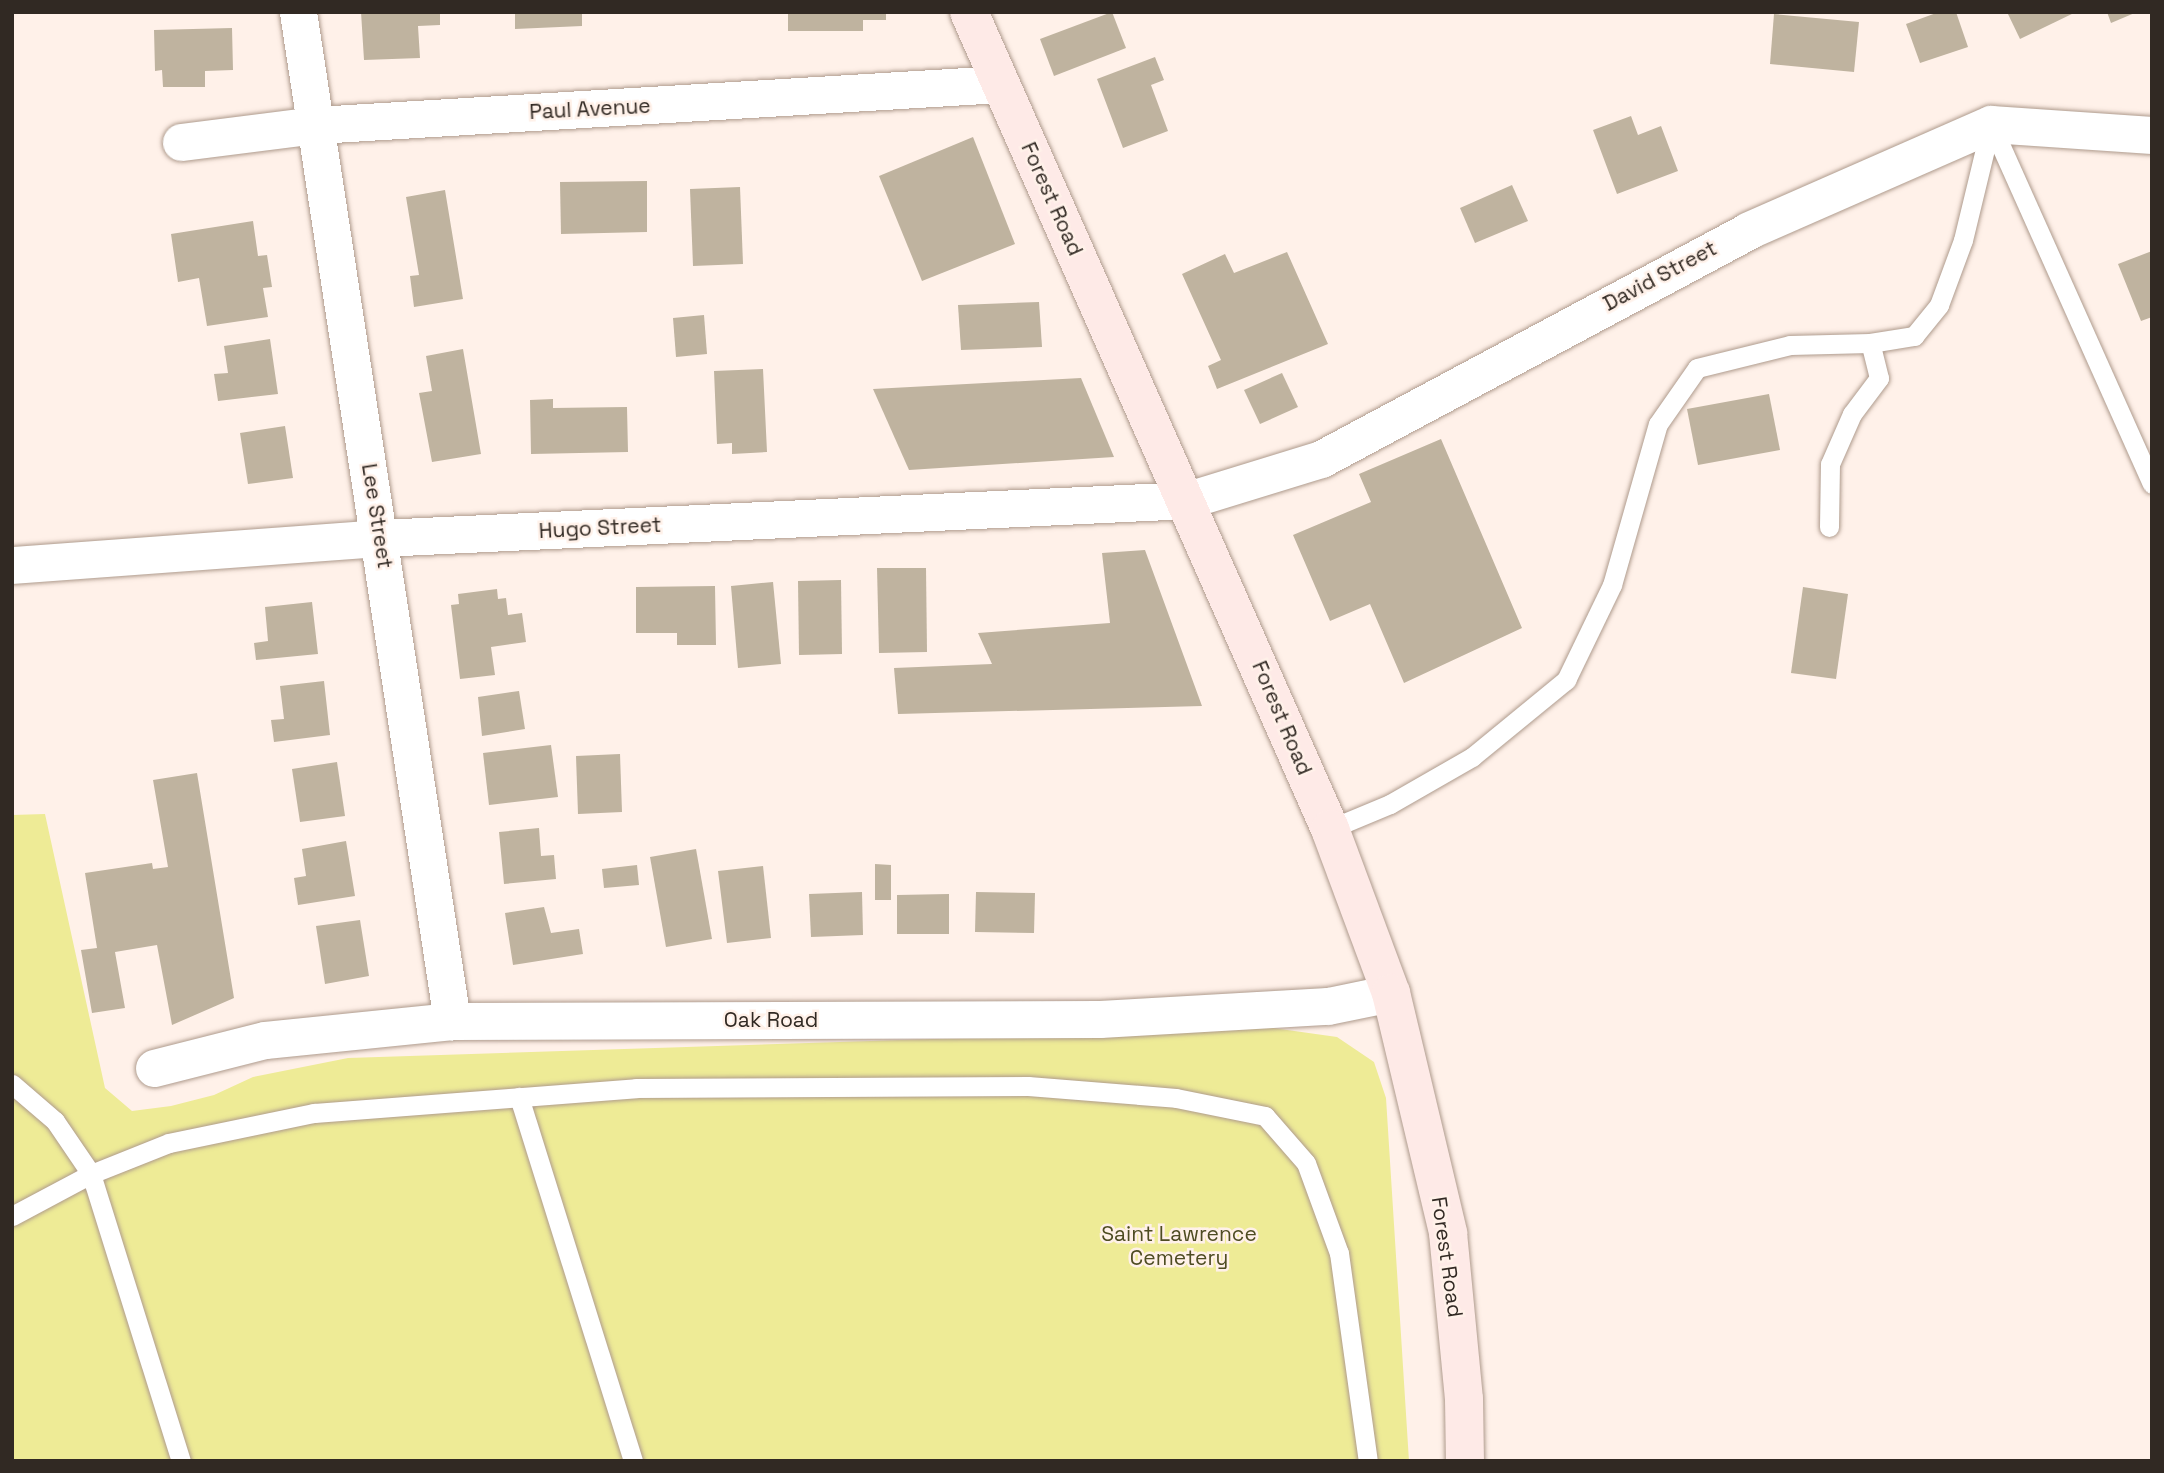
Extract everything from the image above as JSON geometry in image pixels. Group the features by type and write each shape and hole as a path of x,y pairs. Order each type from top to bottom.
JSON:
{"main road":[{"name":"Forest Road","path":"970,12 1188,500 1330,829 1391,993 1448,1233 1464,1399 1465,1461"}],"street":[{"name":"Lee Street","path":"298,12 452,1021"},
{"name":"Paul Avenue","path":"181,142 316,125 1000,84"},
{"name":"David Street","path":"1188,500 1321,458 1749,230 1991,124 2152,135"},
{"name":"Hugo Street","path":"12,565 380,538 1188,500"},
{"name":"Oak Road","path":"154,1068 265,1040 452,1021 1100,1019 1328,1006 1391,993"}],"lane":[{"path":"1330,829 1390,804 1472,757 1566,680 1612,585 1658,424 1697,368 1790,345 1870,343 1914,336 1938,305 1962,240 1991,124"},
{"path":"1991,124 2152,484"},
{"path":"1829,527 1830,464 1852,414 1879,378 1870,343"},
{"path":"12,1084 55,1121 91,1174 181,1461"},
{"path":"12,1216 91,1174 169,1143 314,1113 636,1088 1028,1086 1176,1098 1265,1116 1306,1163 1339,1253 1368,1461"},
{"path":"519,1097 633,1461"}],"green space":[{"name":"Saint Lawrence Cemetery","path":"45,814 105,1088 132,1111 171,1106 214,1095 253,1077 348,1058 1273,1028 1337,1037 1374,1062 1386,1098 1409,1461 12,1461 12,815"}],"building":[{"path":"361,12 440,12 440,25 418,26 420,58 364,60"},
{"path":"515,12 582,12 582,26 515,29"},
{"path":"788,12 886,12 886,20 863,20 863,31 788,31"},
{"path":"1112,12 1126,48 1054,76 1040,39"},
{"path":"1939,12 1956,12 1968,47 1920,63 1906,24"},
{"path":"2007,12 2076,12 2020,39"},
{"path":"2107,12 2137,12 2111,23"},
{"path":"1774,14 1859,22 1854,72 1770,64"},
{"path":"232,28 233,70 205,71 205,87 163,87 162,70 155,71 154,30"},
{"path":"1155,57 1164,80 1151,85 1168,131 1123,148 1097,79"},
{"path":"1631,116 1638,135 1661,126 1678,171 1617,194 1593,130"},
{"path":"973,137 1015,244 922,281 879,176"},
{"path":"647,181 647,232 561,234 560,182"},
{"path":"1512,185 1528,221 1475,243 1460,208"},
{"path":"740,187 743,264 693,266 690,189"},
{"path":"445,190 463,299 414,307 410,276 419,275 406,197"},
{"path":"253,221 258,256 267,255 272,287 263,288 268,317 207,326 199,278 178,282 171,234"},
{"path":"2152,251 2152,317 2141,321 2118,264"},
{"path":"1287,252 1328,344 1217,389 1208,366 1221,360 1182,274 1225,254 1234,273"},
{"path":"1039,302 1042,347 961,350 958,305"},
{"path":"704,315 707,354 676,357 673,318"},
{"path":"270,339 278,394 218,401 214,374 228,373 224,346"},
{"path":"463,349 481,454 432,462 419,393 432,391 426,356"},
{"path":"763,369 767,452 732,454 732,443 717,444 714,371"},
{"path":"1282,373 1298,407 1260,424 1244,390"},
{"path":"1081,378 1114,457 909,470 873,389"},
{"path":"1769,394 1780,450 1698,465 1687,409"},
{"path":"553,399 553,408 627,407 628,452 531,454 530,400"},
{"path":"285,426 293,478 248,484 240,433"},
{"path":"1441,439 1522,628 1404,683 1370,604 1330,621 1293,535 1371,502 1359,474"},
{"path":"1145,550 1202,706 898,714 894,668 992,664 978,633 1110,623 1102,553"},
{"path":"877,568 926,568 927,652 879,653"},
{"path":"841,580 842,654 799,655 798,581"},
{"path":"773,582 781,664 738,668 731,586"},
{"path":"715,586 716,645 677,645 677,633 636,633 636,587"},
{"path":"1803,587 1848,594 1836,679 1791,673"},
{"path":"497,589 498,599 506,598 508,615 522,613 526,642 491,647 495,675 460,679 451,605 459,604 458,594"},
{"path":"312,602 318,654 256,660 254,643 268,641 265,607"},
{"path":"324,681 330,735 274,742 271,720 284,719 280,686"},
{"path":"519,691 525,729 482,736 478,697"},
{"path":"551,745 558,797 489,805 483,753"},
{"path":"620,754 622,812 578,814 576,756"},
{"path":"337,762 345,816 300,822 292,769"},
{"path":"197,773 234,998 172,1025 157,945 115,952 125,1008 92,1013 81,950 97,948 85,873 152,863 153,869 168,867 153,780"},
{"path":"539,828 541,856 554,855 556,879 504,884 499,832"},
{"path":"346,841 355,896 298,905 294,878 306,876 302,849"},
{"path":"696,849 712,939 666,947 650,857"},
{"path":"875,864 891,865 891,900 875,900"},
{"path":"637,865 639,885 604,888 602,869"},
{"path":"763,866 771,938 727,943 718,871"},
{"path":"862,892 863,935 811,937 809,894"},
{"path":"976,892 1035,893 1034,933 975,932"},
{"path":"949,894 949,934 897,934 897,895"},
{"path":"544,907 551,933 579,929 583,954 513,965 505,913"},
{"path":"360,920 369,976 325,984 316,926"}]}
